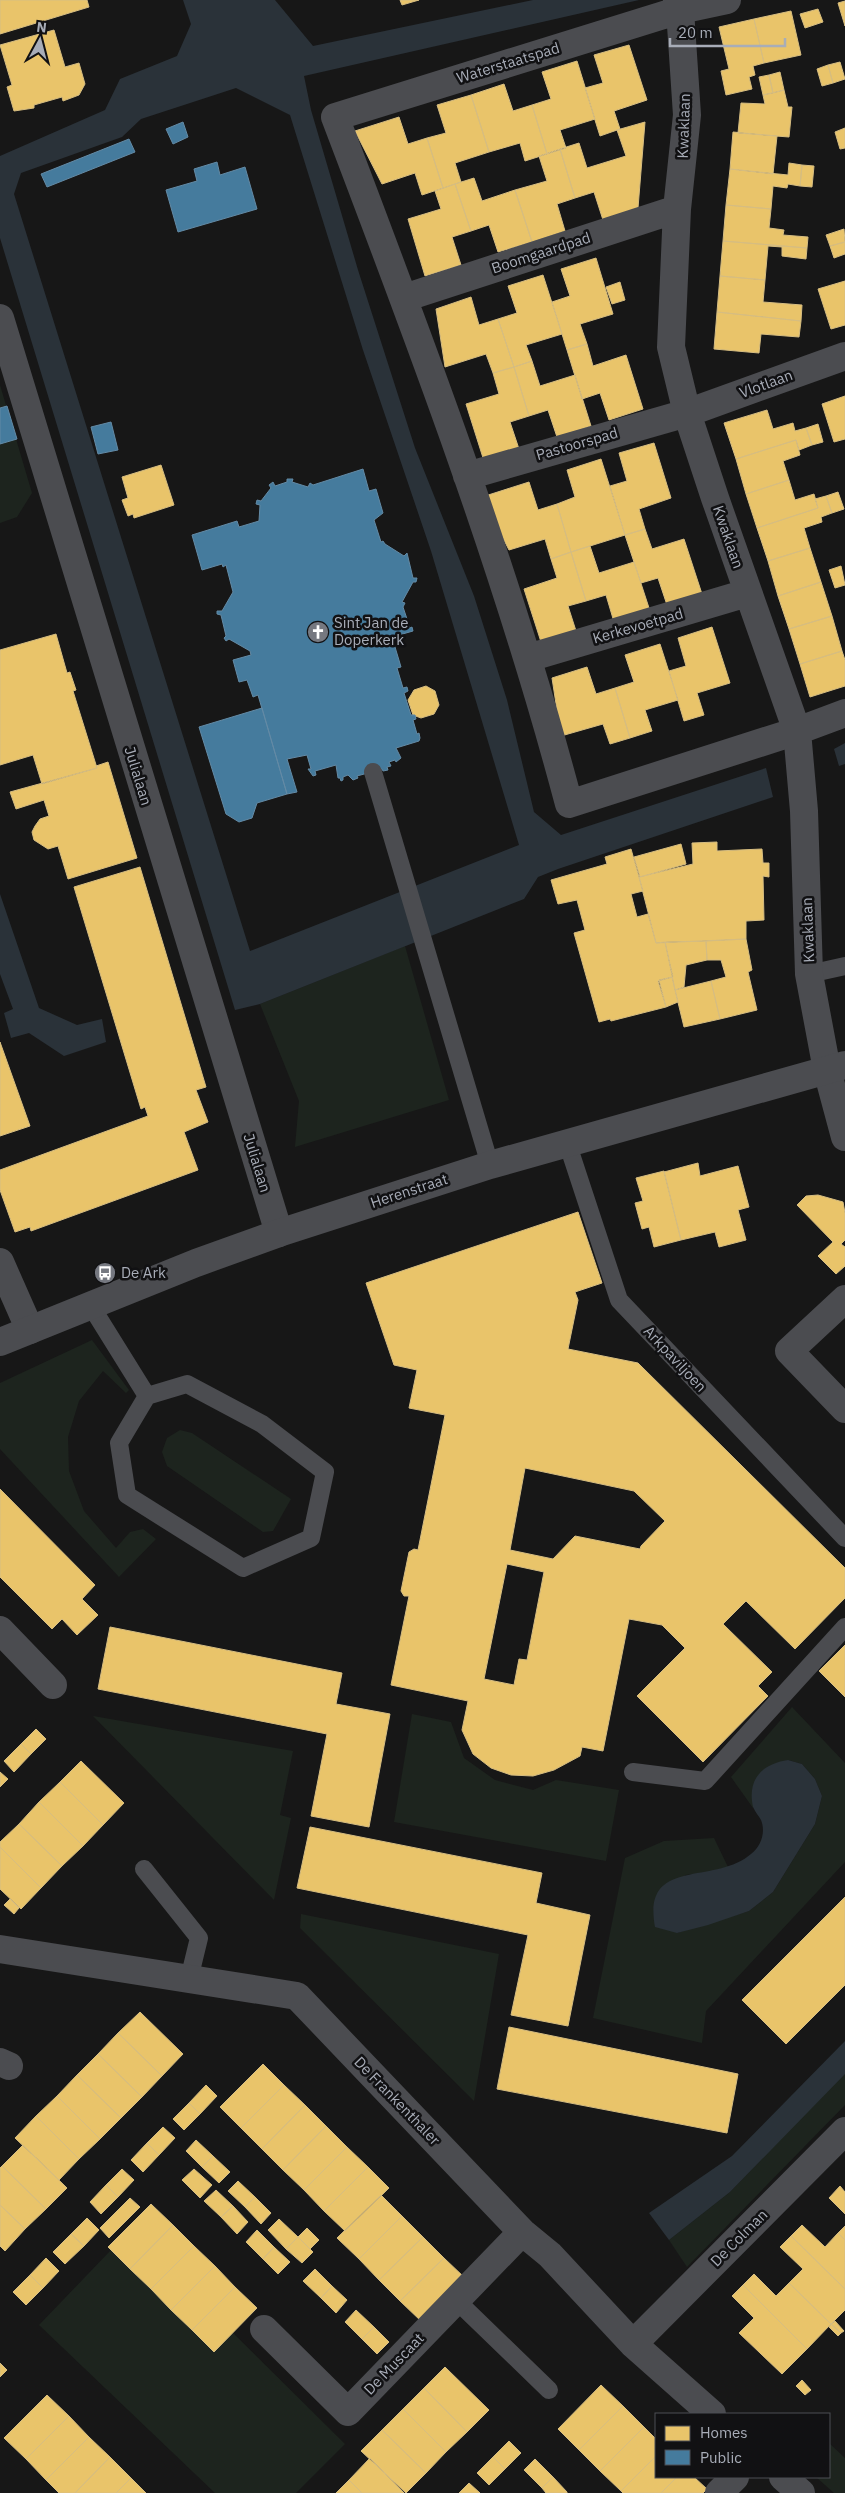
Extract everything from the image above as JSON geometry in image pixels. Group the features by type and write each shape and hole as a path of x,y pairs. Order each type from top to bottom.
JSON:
{"street":[{"name":"Waterstaatspad","path":"404,298 335,116 679,5 726,0"},
{"name":"Kwaklaan","path":"679,5 687,115 678,209 671,347 687,413 747,593 797,731 804,811 809,974 836,1067 845,1137"},
{"name":"Boomgaardpad","path":"404,298 678,209"},
{"path":"404,298 467,476 528,658 569,804 797,731 845,713"},
{"name":"Julialaan","path":"0,318 278,1233"},
{"name":"Vlotlaan","path":"687,413 845,356"},
{"name":"Pastoorspad","path":"467,476 687,413"},
{"name":"Kerkevoetpad","path":"528,658 747,593"},
{"name":"Herenstraat","path":"0,1342 278,1233 567,1142 836,1067"},
{"path":"0,1262 30,1330"},
{"path":"845,1299 789,1351 845,1408"},
{"path":"0,1630 53,1685"},
{"name":"De Frankenthaler","path":"0,1949 297,1996 522,2232 550,2255 633,2344 711,2413"},
{"name":"De Colman","path":"633,2344 845,2132"},
{"name":"De Muscaat","path":"264,2329 348,2412 522,2232"},
{"path":"719,2493 734,2478"},
{"path":"784,2478 801,2493"}],"lane":[{"path":"373,772 490,1165"},
{"path":"809,974 845,966"},
{"name":"Arkpaviljoen","path":"567,1142 619,1300 845,1538"},
{"path":"91,1306 148,1396"},
{"path":"187,1384 262,1424 326,1472 311,1538 243,1568 127,1495 119,1443 148,1396 187,1384"},
{"path":"633,1772 705,1781 845,1627"},
{"path":"144,1869 199,1938 189,1979"},
{"path":"456,2300 549,2390"}],"shaded area":[{"path":"183,0 275,0 313,46 533,0 639,0 304,76 311,110 358,270 415,448 474,596 507,700 534,812 561,835 766,768 773,797 558,869 538,877 524,899 260,1004 235,1010 0,238 0,156 105,110 120,79 177,56 191,24","holes":["236,88 290,115 363,350 431,551 519,845 250,951 14,194 21,173 122,137 141,119"]},
{"path":"0,385 32,493 17,517 0,523"},
{"path":"845,743 845,764 839,766 834,749"},
{"path":"0,894 39,1008 77,1025 102,1019 106,1042 64,1056 29,1033 11,1038 4,1013 13,1009 0,974"},
{"path":"405,946 449,1100 295,1147 299,1101 260,1004"},
{"path":"92,1340 129,1390 126,1393 103,1371 79,1401 68,1437 69,1471 84,1511 116,1548 130,1532 143,1529 156,1539 119,1577 0,1449 0,1383"},
{"path":"180,1430 192,1433 291,1499 273,1531 263,1532 167,1466 162,1452 167,1438"},
{"path":"792,1707 845,1763 845,1862 706,2011 702,2043 593,2018 625,1858 664,1841 714,1838 728,1867 712,1872 685,1875 677,1933 749,1911 773,1892 815,1824 822,1796 815,1779 802,1764 788,1760 754,1783 753,1808 731,1777"},
{"path":"412,1714 451,1722 464,1758 495,1780 533,1790 556,1780 619,1790 606,1861 394,1822"},
{"path":"93,1716 293,1751 280,1815 291,1818 274,1900"},
{"path":"788,1760 802,1764 815,1779 822,1796 815,1824 773,1892 749,1911 708,1925 677,1933 655,1927 654,1905 659,1890 670,1881 736,1863 755,1851 762,1839 763,1829 761,1820 753,1807 752,1788 758,1775 764,1769"},
{"path":"301,1914 499,1954 474,2101 300,1928"},
{"path":"845,2041 845,2074 730,2192 669,2240 649,2213 732,2156"},
{"path":"845,2072 845,2105 687,2267 669,2240 730,2192"},
{"path":"111,2250 200,2336 222,2322 345,2444 296,2493 215,2493 39,2325"},
{"path":"830,2444 845,2458 845,2493 834,2493 817,2478 830,2478"}],"building: Homes":[{"path":"0,0 87,0 89,7 0,34"},
{"path":"400,0 419,0 402,5"},
{"path":"845,1 845,26 838,3"},
{"path":"818,9 823,22 805,28 800,14"},
{"path":"791,11 801,55 764,63 754,19"},
{"path":"754,19 764,63 753,66 755,75 749,77 752,89 726,95 721,71 729,69 719,27"},
{"path":"54,30 65,67 79,63 85,84 79,95 63,101 62,97 34,105 34,108 14,111 7,87 12,85 0,45"},
{"path":"629,45 647,100 614,111 620,129 600,136 585,88 603,83 594,55"},
{"path":"577,61 595,119 560,130 566,148 547,154 532,105 551,99 542,72"},
{"path":"840,62 845,79 833,83 828,65"},
{"path":"828,65 833,83 822,86 817,69"},
{"path":"780,72 784,90 773,93 769,75"},
{"path":"769,75 773,93 763,95 759,77"},
{"path":"504,84 513,111 532,105 547,154 525,161 520,143 489,152 471,95"},
{"path":"784,90 788,107 792,107 789,137 738,133 741,103 765,104 763,95"},
{"path":"471,95 489,152 455,163 461,182 443,188 427,138 446,133 437,105"},
{"path":"399,117 408,144 427,138 443,188 422,195 415,173 382,184 355,131"},
{"path":"645,122 638,208 603,220 594,192 575,198 560,149 579,143 587,168 626,156 617,130"},
{"path":"845,128 845,148 840,149 835,132"},
{"path":"733,132 777,136 773,174 730,169"},
{"path":"560,149 575,198 557,204 565,231 532,242 515,190 547,181 539,156"},
{"path":"789,163 802,165 800,186 788,184 787,188 773,186 771,209 726,205 730,169 788,175"},
{"path":"802,165 814,166 812,187 800,186"},
{"path":"474,178 482,201 515,190 532,242 498,252 489,225 471,231 455,184"},
{"path":"455,184 471,231 452,237 461,265 425,276 408,219 441,209 435,191"},
{"path":"726,205 771,209 769,228 784,230 783,235 808,237 807,248 723,241"},
{"path":"844,229 845,242 830,246 826,235"},
{"path":"723,241 807,248 806,259 782,256 782,247 768,246 765,280 720,276"},
{"path":"845,242 845,254 834,258 830,246"},
{"path":"596,258 613,314 580,324 587,344 567,350 552,302 570,296 561,269"},
{"path":"543,275 562,334 526,345 532,361 514,367 498,319 517,313 508,286"},
{"path":"720,276 765,280 763,302 802,305 801,321 717,312"},
{"path":"845,281 845,325 831,329 818,289"},
{"path":"620,282 625,300 612,304 606,287"},
{"path":"471,297 479,325 498,319 514,367 493,373 486,354 445,367 436,309"},
{"path":"717,312 801,321 799,337 761,334 759,353 714,349"},
{"path":"587,344 593,366 626,355 643,409 609,420 600,393 582,399 567,350"},
{"path":"532,361 540,386 575,375 591,426 557,437 548,410 529,416 514,367"},
{"path":"514,367 529,416 510,422 519,449 484,461 466,404 499,394 493,373"},
{"path":"845,396 845,439 834,442 822,404"},
{"path":"767,410 773,429 793,423 795,431 806,428 812,445 799,450 796,440 736,459 724,423"},
{"path":"818,424 823,442 812,445 806,428"},
{"path":"796,440 800,455 783,461 789,480 746,494 736,459"},
{"path":"654,443 671,498 639,509 645,529 625,535 610,486 627,481 619,453"},
{"path":"601,459 625,535 571,552 557,504 575,497 567,470"},
{"path":"161,465 174,505 134,518 133,514 128,516 122,500 128,498 122,477"},
{"path":"789,480 795,500 814,494 818,508 757,528 746,494"},
{"path":"529,482 538,510 557,504 571,552 551,559 545,539 509,550 482,497"},
{"path":"838,492 844,509 832,513 826,496"},
{"path":"826,496 832,513 821,517 822,522 804,528 810,548 768,561 757,528 818,508 815,499"},
{"path":"645,529 652,549 684,539 702,594 667,605 658,578 641,583 625,535"},
{"path":"590,546 599,573 634,562 650,611 614,622 606,595 586,601 571,552"},
{"path":"810,548 821,582 778,596 768,561"},
{"path":"571,552 586,601 568,606 577,634 542,645 524,589 557,578 551,559"},
{"path":"841,566 845,585 835,588 829,570"},
{"path":"821,582 832,616 789,629 778,596"},
{"path":"832,616 842,651 800,664 789,629"},
{"path":"712,627 730,683 697,693 704,715 684,721 669,671 686,666 678,638"},
{"path":"56,634 67,673 70,672 76,690 73,691 97,768 42,784 33,755 0,765 0,650"},
{"path":"660,644 678,700 645,710 652,731 630,738 615,688 634,682 625,655"},
{"path":"842,651 845,660 845,686 810,697 800,664"},
{"path":"587,667 596,694 615,688 630,738 610,744 603,724 561,736 552,678"},
{"path":"426,686 435,691 439,705 434,714 421,718 413,715 408,700 414,690"},
{"path":"108,762 137,858 68,879 58,846 48,849 34,840 32,832 35,826 40,819 49,816 44,800 16,809 10,792 97,768 96,766"},
{"path":"717,842 717,851 762,849 763,863 769,863 769,877 763,876 764,920 746,921 746,939 656,943 639,877 693,864 692,843"},
{"path":"681,844 686,864 640,877 634,857"},
{"path":"631,849 643,891 631,894 637,917 648,914 656,943 665,942 673,977 658,981 666,1007 611,1021 610,1019 599,1022 574,933 585,930 577,900 558,904 551,880 607,864 605,857"},
{"path":"140,867 206,1087 196,1090 208,1122 184,1132 198,1170 31,1231 30,1227 15,1232 0,1190 0,1170 148,1116 145,1107 141,1109 74,887"},
{"path":"746,939 752,970 748,972 757,1010 720,1019 711,981 726,977 721,960 707,960 706,941"},
{"path":"706,941 707,960 686,965 684,987 675,990 665,942"},
{"path":"672,977 678,1002 666,1007 659,980"},
{"path":"711,981 720,1019 684,1027 675,990"},
{"path":"0,1042 30,1126 0,1136"},
{"path":"698,1163 700,1176 738,1166 749,1207 738,1210 746,1240 719,1247 715,1232 681,1240 664,1172"},
{"path":"664,1171 681,1240 654,1247 649,1227 642,1229 635,1203 643,1201 636,1178"},
{"path":"818,1195 843,1202 845,1240 841,1244 845,1247 845,1266 836,1274 818,1256 833,1242 797,1205 806,1196"},
{"path":"578,1212 602,1283 575,1292 578,1300 568,1349 638,1363 845,1568 845,1598 795,1649 746,1601 723,1624 772,1672 758,1686 768,1696 703,1762 637,1696 685,1648 662,1625 629,1619 603,1751 582,1747 580,1756 554,1770 533,1776 511,1775 491,1768 473,1754 462,1730 468,1701 391,1685 409,1596 404,1596 401,1591 409,1552 414,1549 418,1550 445,1415 409,1408 417,1370 394,1365 366,1283","holes":["525,1468 634,1491 665,1521 640,1549 575,1536 553,1559 510,1550","507,1564 544,1572 527,1660 519,1659 514,1685 484,1679"]},
{"path":"0,1489 95,1585 82,1599 98,1615 77,1635 62,1619 52,1629 0,1577"},
{"path":"110,1627 342,1673 336,1704 390,1714 369,1827 311,1816 327,1734 98,1689"},
{"path":"845,1645 845,1697 819,1671"},
{"path":"36,1729 46,1739 31,1754 21,1744"},
{"path":"21,1744 31,1754 14,1772 4,1761"},
{"path":"81,1761 124,1803 103,1825 60,1782"},
{"path":"0,1772 8,1779 0,1787"},
{"path":"60,1782 103,1825 83,1846 39,1802"},
{"path":"39,1802 83,1846 62,1866 19,1824"},
{"path":"19,1824 62,1866 41,1888 0,1847 0,1842"},
{"path":"310,1827 542,1873 536,1903 590,1915 568,2026 511,2015 528,1935 297,1888"},
{"path":"0,1847 41,1888 21,1909 0,1889"},
{"path":"845,1897 845,1985 786,2044 742,2000"},
{"path":"10,1899 19,1908 14,1914 4,1905"},
{"path":"140,2012 183,2054 162,2076 118,2033"},
{"path":"509,2027 738,2074 727,2133 497,2089"},
{"path":"118,2033 162,2076 142,2097 98,2054"},
{"path":"98,2054 142,2097 121,2118 77,2075"},
{"path":"263,2064 284,2085 241,2128 220,2107"},
{"path":"77,2075 121,2118 100,2139 57,2096"},
{"path":"206,2085 217,2096 200,2114 189,2103"},
{"path":"284,2085 305,2105 262,2149 241,2128"},
{"path":"57,2096 100,2139 79,2159 36,2116"},
{"path":"189,2103 200,2114 184,2130 173,2119"},
{"path":"305,2105 326,2126 283,2170 262,2149"},
{"path":"36,2116 79,2159 59,2180 15,2138"},
{"path":"326,2126 347,2147 304,2190 283,2170"},
{"path":"163,2127 175,2138 159,2155 147,2143"},
{"path":"196,2140 213,2156 202,2167 186,2151"},
{"path":"147,2143 159,2155 143,2172 131,2160"},
{"path":"23,2145 67,2188 46,2209 2,2166"},
{"path":"347,2147 368,2167 324,2211 304,2190"},
{"path":"213,2156 230,2172 219,2183 202,2167"},
{"path":"2,2166 46,2209 25,2229 0,2205 0,2168"},
{"path":"368,2167 389,2188 345,2231 324,2211"},
{"path":"122,2169 134,2180 118,2197 106,2185"},
{"path":"194,2169 212,2185 200,2198 182,2180"},
{"path":"238,2181 255,2197 245,2207 228,2191"},
{"path":"106,2185 118,2197 101,2214 90,2202"},
{"path":"840,2186 845,2192 845,2214 829,2198"},
{"path":"216,2190 233,2206 221,2217 204,2201"},
{"path":"381,2195 402,2216 359,2259 337,2238"},
{"path":"255,2197 271,2213 261,2224 245,2207"},
{"path":"130,2198 140,2207 109,2238 100,2228"},
{"path":"151,2204 173,2225 130,2269 108,2247"},
{"path":"0,2205 25,2229 5,2251 0,2246"},
{"path":"233,2206 248,2222 237,2234 221,2217"},
{"path":"402,2216 423,2237 379,2280 359,2259"},
{"path":"87,2218 99,2230 84,2246 71,2234"},
{"path":"279,2219 298,2237 286,2249 268,2230"},
{"path":"173,2225 194,2246 151,2289 130,2269"},
{"path":"802,2225 825,2247 838,2233 845,2240 845,2289 791,2236"},
{"path":"845,2226 845,2240 838,2233"},
{"path":"307,2228 319,2240 310,2249 298,2237"},
{"path":"257,2230 274,2247 263,2259 246,2242"},
{"path":"71,2234 84,2246 65,2264 53,2252"},
{"path":"791,2236 845,2289 845,2310 831,2324 789,2283 803,2269 780,2247"},
{"path":"298,2237 313,2252 302,2263 286,2249"},
{"path":"423,2237 444,2258 400,2301 379,2280"},
{"path":"194,2246 215,2266 171,2310 151,2289"},
{"path":"274,2247 290,2262 278,2274 263,2259"},
{"path":"46,2258 59,2271 43,2288 30,2275"},
{"path":"444,2258 465,2278 422,2322 400,2301"},
{"path":"215,2266 235,2287 192,2330 171,2310"},
{"path":"315,2269 332,2286 321,2298 303,2281"},
{"path":"754,2274 776,2296 789,2283 831,2324 807,2349 743,2285"},
{"path":"30,2275 43,2288 26,2305 13,2292"},
{"path":"743,2285 807,2349 782,2374 739,2333 754,2318 732,2296"},
{"path":"332,2286 347,2300 336,2313 321,2298"},
{"path":"235,2287 257,2308 214,2352 192,2330"},
{"path":"356,2310 374,2327 362,2339 345,2322"},
{"path":"835,2321 844,2331 841,2333 831,2324"},
{"path":"831,2324 841,2333 838,2336 829,2327"},
{"path":"374,2327 389,2342 377,2354 362,2339"},
{"path":"0,2363 7,2370 0,2377"},
{"path":"445,2367 489,2410 467,2432 424,2388"},
{"path":"802,2380 811,2390 805,2395 796,2386"},
{"path":"601,2385 623,2406 579,2450 558,2429"},
{"path":"424,2388 467,2432 446,2452 403,2409"},
{"path":"47,2395 69,2416 26,2459 4,2438"},
{"path":"623,2406 644,2427 600,2471 579,2450"},
{"path":"403,2409 446,2452 426,2473 382,2430"},
{"path":"69,2416 89,2437 46,2480 26,2459"},
{"path":"644,2427 655,2438 655,2457 621,2491 600,2471"},
{"path":"382,2430 426,2473 406,2493 361,2451"},
{"path":"89,2437 110,2457 75,2493 59,2493 46,2480"},
{"path":"509,2441 521,2453 505,2469 493,2457"},
{"path":"110,2457 131,2478 116,2493 75,2493"},
{"path":"493,2457 505,2469 489,2485 477,2473"},
{"path":"655,2457 655,2478 676,2478 661,2493 623,2493 621,2491"},
{"path":"370,2458 404,2493 362,2493 349,2480"},
{"path":"535,2459 553,2477 542,2488 524,2470"},
{"path":"553,2477 567,2493 546,2493 542,2488"},
{"path":"131,2478 146,2493 116,2493"},
{"path":"676,2478 695,2478 707,2489 703,2493 661,2493"},
{"path":"349,2480 362,2493 336,2493"},
{"path":"469,2483 480,2493 459,2493"}],"building: Public":[{"path":"183,122 188,137 173,144 166,129"},
{"path":"129,139 135,152 47,187 41,174"},
{"path":"217,162 220,175 245,167 257,209 178,232 166,190 197,181 194,169"},
{"path":"7,406 17,439 0,444 0,408"},
{"path":"111,422 118,450 98,454 91,427"},
{"name":"Sint Jan de Doperkerk","path":"363,469 369,491 376,489 383,513 374,520 381,542 383,541 404,556 407,553 413,578 417,578 402,602 405,603 403,607 410,628 412,627 413,631 392,637 401,667 397,668 403,688 407,687 408,691 404,693 411,715 415,715 416,719 413,720 420,738 419,741 396,748 401,758 396,762 395,760 389,762 391,766 387,767 388,770 383,771 382,769 357,776 358,778 353,780 348,775 343,777 341,781 338,778 336,765 315,771 316,775 313,776 308,769 311,769 307,755 287,759 297,792 287,794 258,695 253,697 247,680 239,682 233,660 251,655 250,651 229,639 226,641 221,615 217,614 217,611 222,611 233,592 226,565 223,567 222,564 202,570 192,535 237,521 239,527 259,521 260,505 256,504 257,500 261,501 271,488 269,485 273,482 275,486 287,482 287,479 293,479 292,482 308,487 310,483 313,485"},
{"path":"262,708 287,794 257,803 252,818 239,822 226,814 199,727"}],"place":[{"name":"Sint Jan de Doperkerk","path":"318,632"},
{"name":"De Ark","path":"105,1273"}]}
